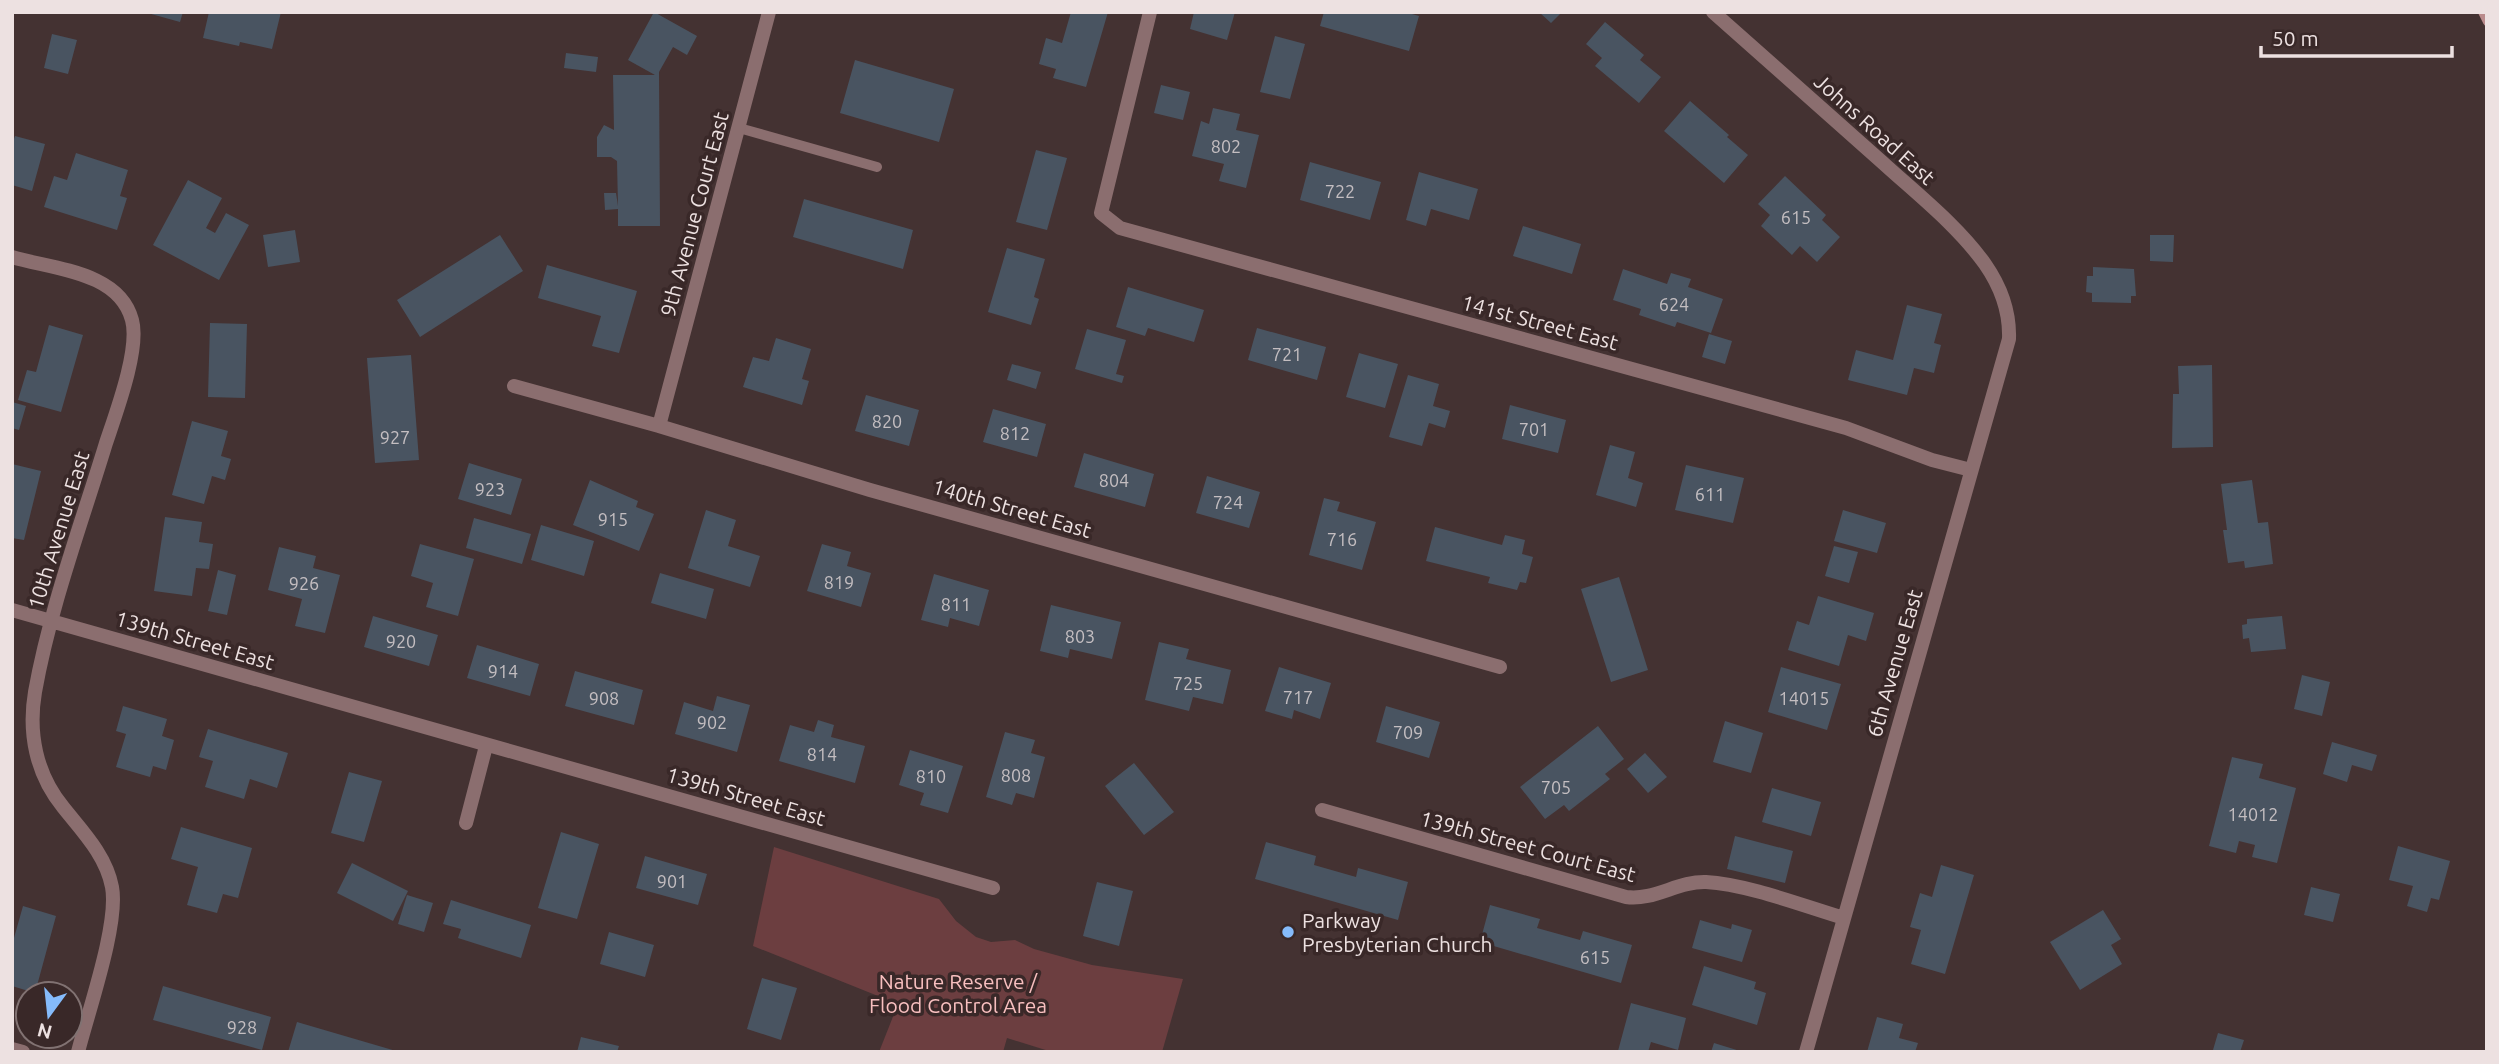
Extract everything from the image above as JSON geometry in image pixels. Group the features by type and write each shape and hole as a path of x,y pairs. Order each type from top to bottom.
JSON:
{"street":[{"name":"9th Avenue Court East","path":"659,426 769,12"},
{"name":"141st Street East","path":"1150,12 1101,213 1120,228 1846,428 1932,460 1971,470"},
{"name":"Johns Road East","path":"1713,12 1952,227 1986,265 1998,286"},
{"name":"10th Avenue East","path":"12,257 76,273 102,283 117,294 129,309 135,341 52,621 35,693 32,726 35,751 52,791 79,824 105,866 113,895 111,926 78,1052"},
{"name":"6th Avenue East","path":"1806,1052 2009,339 2006,305 1998,286"},
{"name":"140th Street East","path":"514,386 1500,667"},
{"name":"139th Street East","path":"12,610 993,888"},
{"path":"466,823 486,746"},
{"name":"139th Street Court East","path":"1322,810 1626,897 1640,899 1692,883 1705,882 1737,887 1844,918"},
{"path":"12,1049 23,1052"}],"lane":[{"path":"739,128 877,167"}],"green space":[{"name":"Nature Reserve / Flood Control Area","path":"774,847 939,899 956,921 976,937 991,942 1015,940 1034,949 1092,965 1183,979 1162,1052 1052,1052 1007,1038 1003,1052 879,1052 898,1004 753,946"}],"building":[{"path":"144,12 183,12 180,22"},
{"path":"209,12 281,12 272,49 240,42 239,46 203,38"},
{"path":"654,12 697,36 687,55 673,47 659,72 660,226 618,226 618,209 605,210 604,193 616,193 618,206 617,161 611,157 597,157 597,137 604,125 614,130 613,75 655,75 628,60"},
{"path":"1071,12 1108,12 1086,87 1053,78 1056,69 1039,64 1046,38 1062,43"},
{"path":"1194,12 1235,12 1227,40 1190,29"},
{"path":"1324,12 1405,12 1419,16 1409,51 1320,26"},
{"path":"1539,12 1562,12 1551,23"},
{"path":"1605,22 1644,55 1640,60 1661,77 1639,103 1595,66 1602,58 1586,44"},
{"path":"52,34 77,40 68,74 44,68"},
{"path":"1275,36 1305,44 1290,99 1260,92"},
{"path":"566,53 598,57 596,72 564,68"},
{"path":"855,60 954,89 939,142 840,113"},
{"path":"1161,85 1190,92 1183,120 1154,113"},
{"path":"1690,101 1748,155 1724,183 1664,131"},
{"path":"1213,108 1240,114 1236,130 1259,135 1246,188 1219,181 1224,164 1192,156 1201,121 1209,124"},
{"path":"15,136 45,144 32,191 12,185 12,145"},
{"path":"1036,150 1067,158 1047,230 1016,222"},
{"path":"76,153 128,170 120,196 127,198 117,230 44,207 54,176 67,180"},
{"path":"1310,162 1381,182 1370,220 1300,200"},
{"path":"1419,172 1478,189 1469,220 1431,209 1426,226 1406,220"},
{"path":"1785,176 1826,215 1822,220 1840,237 1817,262 1800,246 1792,255 1761,226 1770,215 1758,204"},
{"path":"188,180 222,198 206,228 215,233 226,213 249,225 219,280 153,245"},
{"path":"804,199 913,230 903,269 793,237"},
{"path":"1523,226 1581,244 1572,274 1513,256"},
{"path":"295,230 300,262 268,267 263,235"},
{"path":"500,235 523,271 420,337 397,300"},
{"path":"2150,235 2174,235 2173,262 2150,261"},
{"path":"1007,248 1045,259 1034,297 1039,299 1031,325 988,312"},
{"path":"547,265 637,291 619,353 592,346 601,316 538,298"},
{"path":"2093,267 2134,269 2136,296 2131,296 2131,303 2092,302 2092,293 2086,292 2087,276 2093,276"},
{"path":"1623,269 1667,284 1671,273 1691,279 1688,287 1723,299 1711,333 1677,322 1675,327 1639,315 1641,309 1613,300"},
{"path":"1128,287 1204,310 1194,342 1148,328 1145,336 1116,327"},
{"path":"1907,305 1942,314 1934,343 1941,345 1934,373 1914,368 1907,395 1848,380 1856,350 1893,360"},
{"path":"210,323 247,324 245,398 208,397"},
{"path":"49,325 83,335 61,412 18,400 27,370 36,372"},
{"path":"1257,328 1326,347 1317,380 1248,360"},
{"path":"1087,329 1126,340 1116,374 1124,376 1122,383 1075,369"},
{"path":"1709,334 1732,341 1725,364 1702,357"},
{"path":"776,338 811,349 802,379 809,381 802,405 743,387 753,357 769,361"},
{"path":"1359,353 1398,364 1385,408 1346,397"},
{"path":"411,355 419,460 375,463 367,358"},
{"path":"1012,364 1041,372 1036,389 1007,380"},
{"path":"2212,365 2213,447 2172,448 2173,394 2179,394 2178,366"},
{"path":"1408,375 1439,384 1433,406 1450,411 1445,428 1429,423 1422,446 1389,437"},
{"path":"866,395 919,410 909,446 855,431"},
{"path":"12,402 26,406 19,430 12,428"},
{"path":"1510,405 1566,420 1558,453 1502,439"},
{"path":"993,409 1046,424 1037,457 983,442"},
{"path":"192,421 228,431 221,456 231,459 225,480 212,476 204,504 172,495"},
{"path":"1610,445 1635,452 1628,478 1643,483 1636,507 1596,495"},
{"path":"1084,453 1154,474 1145,507 1074,487"},
{"path":"469,463 522,479 511,515 458,499"},
{"path":"12,464 41,471 24,540 12,538"},
{"path":"1686,465 1744,478 1733,523 1675,510"},
{"path":"1207,476 1260,492 1249,528 1196,513"},
{"path":"590,480 638,501 636,507 654,514 639,551 573,525"},
{"path":"2252,480 2258,523 2268,522 2273,564 2245,568 2244,561 2228,563 2221,484"},
{"path":"1324,498 1340,502 1337,511 1376,522 1362,570 1309,555"},
{"path":"706,510 736,520 728,546 760,556 750,587 688,568"},
{"path":"1843,510 1886,523 1877,553 1834,541"},
{"path":"165,517 202,522 199,542 213,544 209,569 196,568 192,596 154,591"},
{"path":"474,518 531,534 522,564 466,548"},
{"path":"541,525 594,541 584,576 531,560"},
{"path":"1435,527 1502,545 1505,535 1525,540 1522,554 1533,557 1526,583 1520,582 1517,590 1488,583 1490,577 1426,561"},
{"path":"420,544 474,559 458,616 426,607 433,583 411,576"},
{"path":"822,544 851,552 847,566 871,573 861,607 807,591"},
{"path":"1834,546 1858,552 1849,583 1825,576"},
{"path":"279,547 316,556 313,568 340,575 325,633 295,626 302,599 268,590"},
{"path":"218,570 236,575 227,615 208,611"},
{"path":"660,573 714,589 706,619 651,603"},
{"path":"934,574 989,590 979,626 950,618 948,627 921,620"},
{"path":"1619,577 1648,670 1611,682 1581,589"},
{"path":"1818,596 1874,613 1866,641 1848,635 1839,666 1788,650 1797,621 1809,625"},
{"path":"1051,605 1121,622 1112,659 1070,649 1068,658 1040,651"},
{"path":"373,616 438,635 429,666 364,647"},
{"path":"2282,616 2286,649 2251,652 2249,638 2243,639 2242,625 2247,624 2247,619"},
{"path":"1159,642 1189,649 1186,659 1231,670 1223,704 1193,697 1189,711 1145,700"},
{"path":"477,645 539,664 530,696 467,678"},
{"path":"1279,667 1331,683 1320,719 1294,710 1292,719 1265,711"},
{"path":"1781,667 1841,684 1827,730 1768,712"},
{"path":"575,671 643,690 634,725 565,706"},
{"path":"2302,675 2330,682 2322,716 2294,709"},
{"path":"717,696 750,705 737,752 675,734 684,702 713,711"},
{"path":"123,706 167,719 162,736 174,740 166,770 153,766 150,777 116,767 126,734 116,731"},
{"path":"1386,706 1440,722 1429,758 1376,742"},
{"path":"818,720 834,725 831,737 865,746 855,783 779,761 790,725 814,732"},
{"path":"1725,721 1763,733 1751,773 1713,762"},
{"path":"1598,726 1624,759 1605,774 1610,779 1569,811 1564,805 1545,819 1520,787"},
{"path":"208,729 288,753 277,788 250,779 244,799 205,787 213,761 199,757"},
{"path":"1005,732 1035,740 1031,753 1045,757 1034,798 1016,793 1012,805 986,797"},
{"path":"2332,742 2377,755 2372,771 2352,765 2347,782 2323,774"},
{"path":"910,750 963,766 948,813 920,805 924,793 899,785"},
{"path":"1645,753 1667,777 1648,793 1627,769"},
{"path":"2232,757 2263,764 2259,778 2296,788 2277,863 2252,857 2255,845 2239,841 2236,853 2209,846"},
{"path":"1134,763 1174,812 1144,835 1105,786"},
{"path":"349,772 382,781 364,842 331,833"},
{"path":"1772,788 1821,802 1811,836 1762,822"},
{"path":"181,827 252,848 238,898 223,894 217,913 187,905 198,867 171,859"},
{"path":"561,832 599,844 577,919 538,908"},
{"path":"1735,836 1793,851 1785,883 1727,869"},
{"path":"1266,842 1316,856 1314,865 1356,877 1358,868 1408,882 1398,920 1255,879"},
{"path":"2398,846 2450,861 2439,900 2431,898 2427,912 2407,906 2413,886 2389,880"},
{"path":"645,856 707,874 698,905 636,888"},
{"path":"352,863 408,891 393,921 337,893"},
{"path":"1941,865 1974,875 1945,974 1911,964 1921,930 1910,927 1920,893 1932,897"},
{"path":"1097,882 1133,891 1119,946 1083,936"},
{"path":"2311,887 2340,894 2333,922 2304,915"},
{"path":"407,895 433,903 424,932 398,924"},
{"path":"451,900 531,925 521,958 458,938 461,929 443,924"},
{"path":"1490,905 1540,919 1537,928 1580,940 1583,931 1632,945 1621,983 1480,942"},
{"path":"23,906 56,916 39,980 14,980 12,986 12,945"},
{"path":"2103,910 2121,939 2111,945 2122,964 2080,990 2050,942"},
{"path":"1700,920 1731,929 1732,924 1752,930 1742,962 1692,948"},
{"path":"609,932 654,945 645,977 600,964"},
{"path":"1704,966 1756,982 1754,989 1766,993 1757,1025 1692,1005"},
{"path":"762,978 797,988 781,1040 747,1029"},
{"path":"163,986 271,1017 262,1050 153,1020"},
{"path":"1631,1003 1686,1018 1678,1050 1651,1042 1648,1052 1618,1051"},
{"path":"1877,1017 1903,1024 1899,1038 1918,1043 1915,1052 1867,1052"},
{"path":"297,1022 396,1051 396,1052 288,1052"},
{"path":"2218,1033 2244,1040 2240,1052 2213,1050"},
{"path":"581,1037 619,1046 617,1052 577,1052"},
{"path":"1714,1043 1740,1051 1740,1052 1711,1052"}],"waterway":[{"path":"2482,12 2487,22"}],"place":[{"name":"Parkway Presbyterian Church","path":"1288,932"}]}
